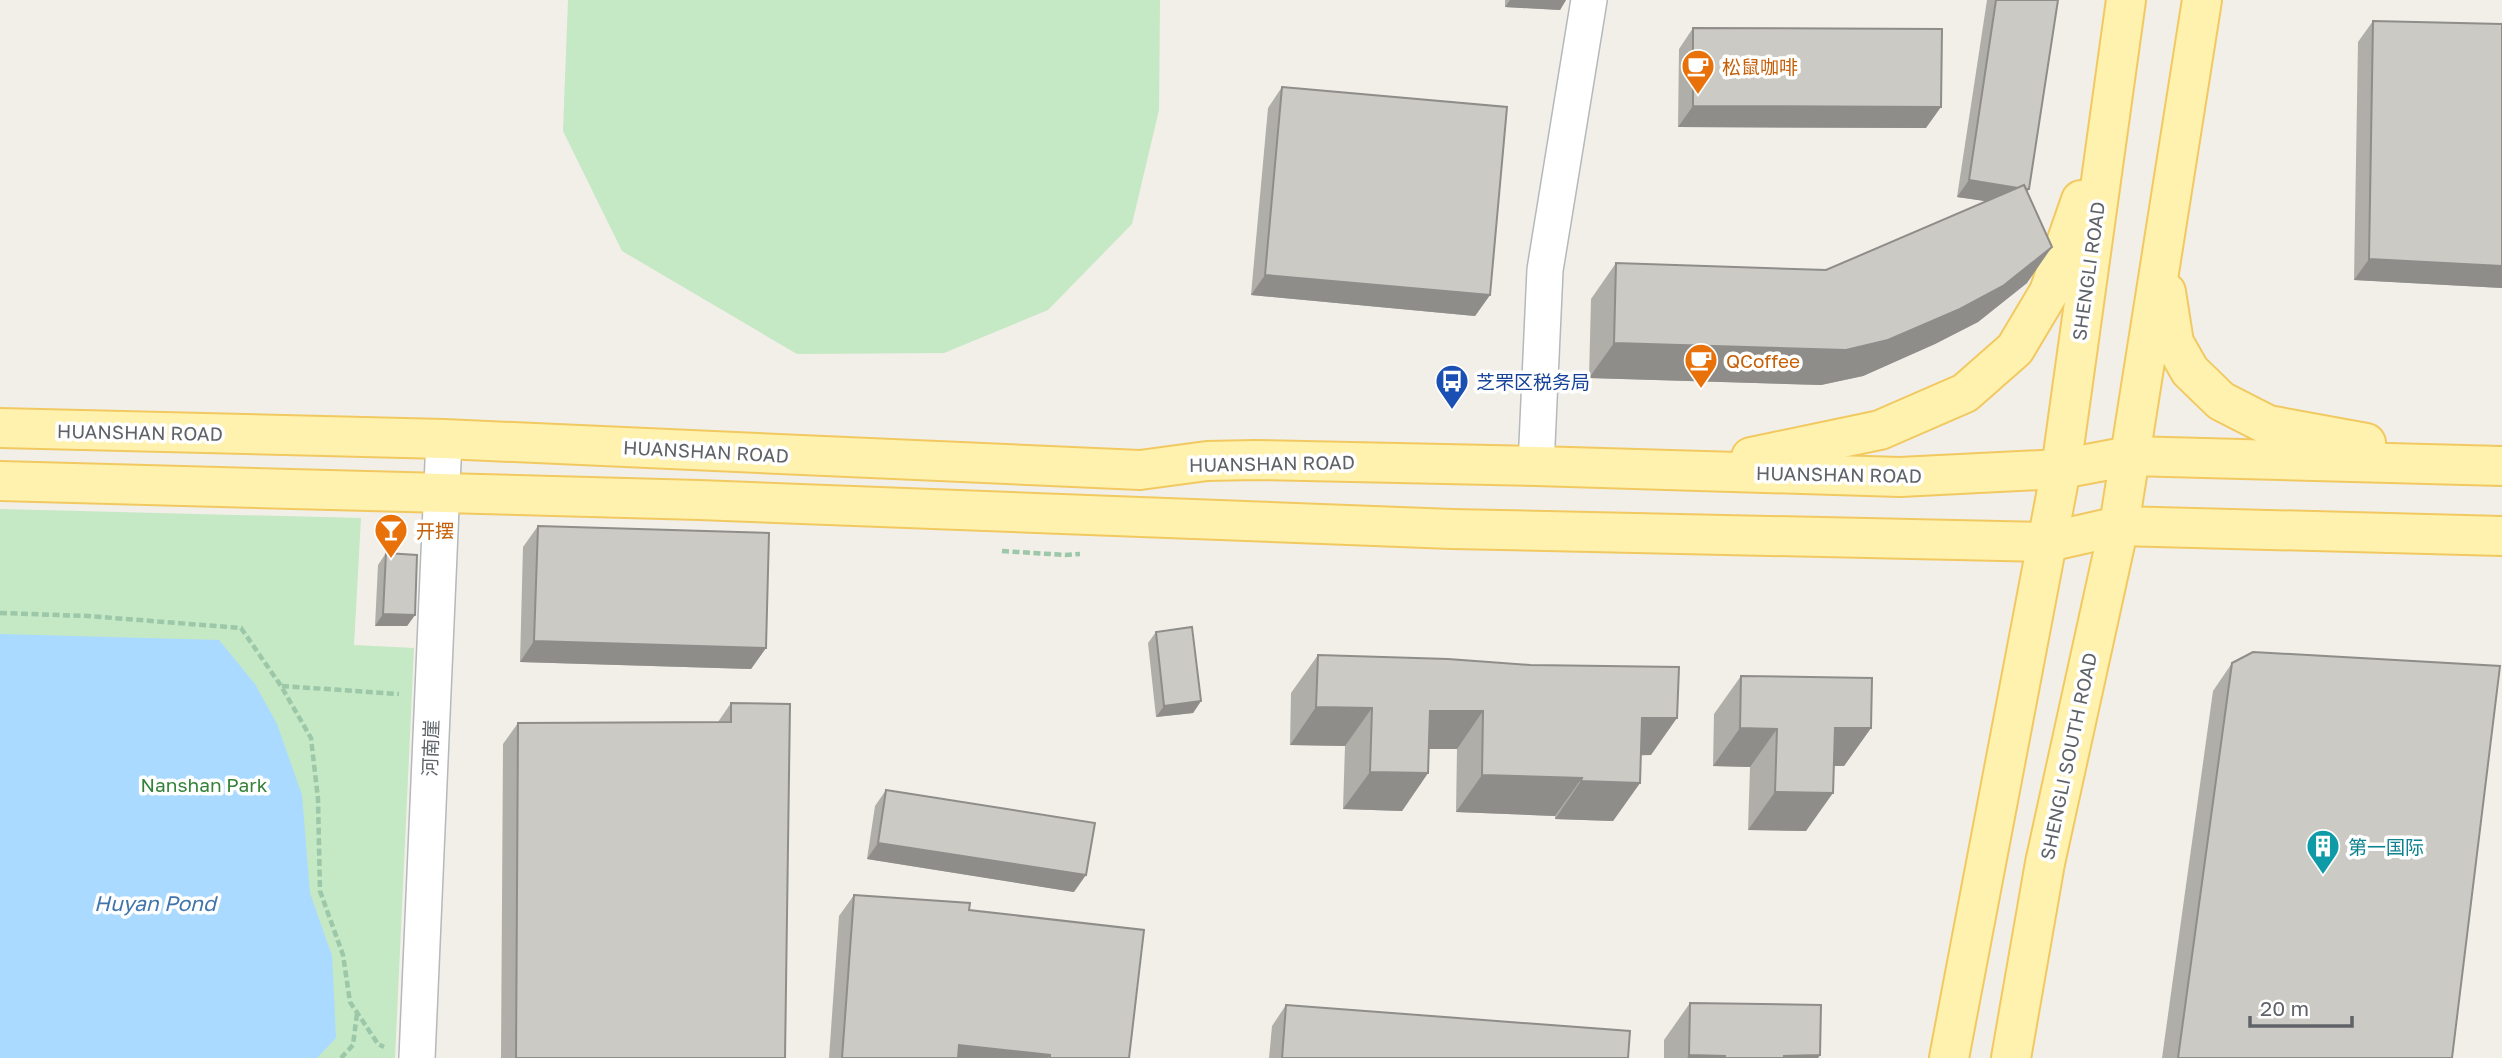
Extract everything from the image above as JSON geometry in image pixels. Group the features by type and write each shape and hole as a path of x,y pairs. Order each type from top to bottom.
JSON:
{"main road":[{"name":"SHENGLI ROAD","path":"2048,542 2061,469 2126,0"},
{"path":"2130,456 2202,0"},
{"path":"1637,469 1768,455 1880,430 1965,393 2015,349 2049,292 2110,116"},
{"path":"2164,242 2166,304 2174,343 2190,371 2221,401 2268,425 2495,466"},
{"name":"HUANSHAN ROAD","path":"0,428 444,439 1140,470 1207,461 1255,460 1900,478 2061,469 2130,456 2495,466"},
{"name":"SHENGLI SOUTH ROAD","path":"2011,1058 2045,863 2119,526 2130,456"},
{"path":"1254,522 1255,460"},
{"path":"0,481 441,492 1452,528 2048,542 2119,526 2502,536"},
{"path":"1948,1058 2048,542"}],"street":[{"path":"1536,466 1545,270 1590,0"},
{"name":"河南崖","path":"401,1053 432,696 444,439"}],"path":[{"path":"0,614 88,616 241,628 281,686 311,738 318,799 320,891 343,954 350,1002 378,1044 401,1053"},
{"path":"281,686 432,696"},
{"path":"341,1058 353,1045 357,1012"}],"green space":[{"path":"568,0 1160,0 1159,110 1132,224 1048,310 944,353 797,354 622,251 563,131"},
{"name":"Nanshan Park","path":"0,509 361,518 354,645 414,648 395,1058 0,1058"}],"water":[{"name":"Huyan Pond","path":"0,634 219,640 255,684 277,724 302,795 310,893 332,956 336,1038 317,1058 0,1058"}],"building":[{"path":"1996,0 2058,0 2029,189 2024,185 2018,188 1969,180"},
{"path":"2373,21 2502,24 2502,266 2369,259"},
{"path":"1693,28 1942,29 1941,107 1693,106"},
{"path":"1282,87 1507,107 1490,295 1265,275"},
{"path":"2024,185 2052,247 2003,286 1960,309 1888,340 1846,350 1614,343 1616,263 1826,270"},
{"path":"538,526 769,533 766,648 534,641"},
{"path":"386,553 417,555 415,615 383,614"},
{"path":"1192,627 1201,701 1164,706 1156,632"},
{"name":"第一国际","path":"2253,652 2500,666 2452,1058 2178,1058 2232,663"},
{"path":"1318,655 1448,659 1530,665 1679,667 1677,718 1642,718 1640,783 1482,775 1483,711 1430,711 1428,773 1370,772 1372,708 1316,707"},
{"path":"1741,676 1872,678 1871,728 1835,728 1833,793 1775,792 1777,729 1740,728"},
{"path":"731,703 790,704 785,1058 516,1058 518,723 731,722"},
{"path":"886,790 1095,823 1086,875 878,843"},
{"path":"854,895 970,903 969,910 1144,930 1129,1058 1050,1058 1050,1055 959,1045 958,1058 842,1058"},
{"path":"1690,1003 1821,1005 1820,1055 1725,1058 1689,1055"},
{"path":"1286,1005 1630,1031 1628,1058 1282,1058"}],"place":[{"name":"松鼠咖啡","path":"1698,96"},
{"name":"QCoffee","path":"1701,390"},
{"name":"芝罘区税务局","path":"1452,411"},
{"name":"开摆","path":"391,560"},
{"name":"第一国际","path":"2323,876"}]}
